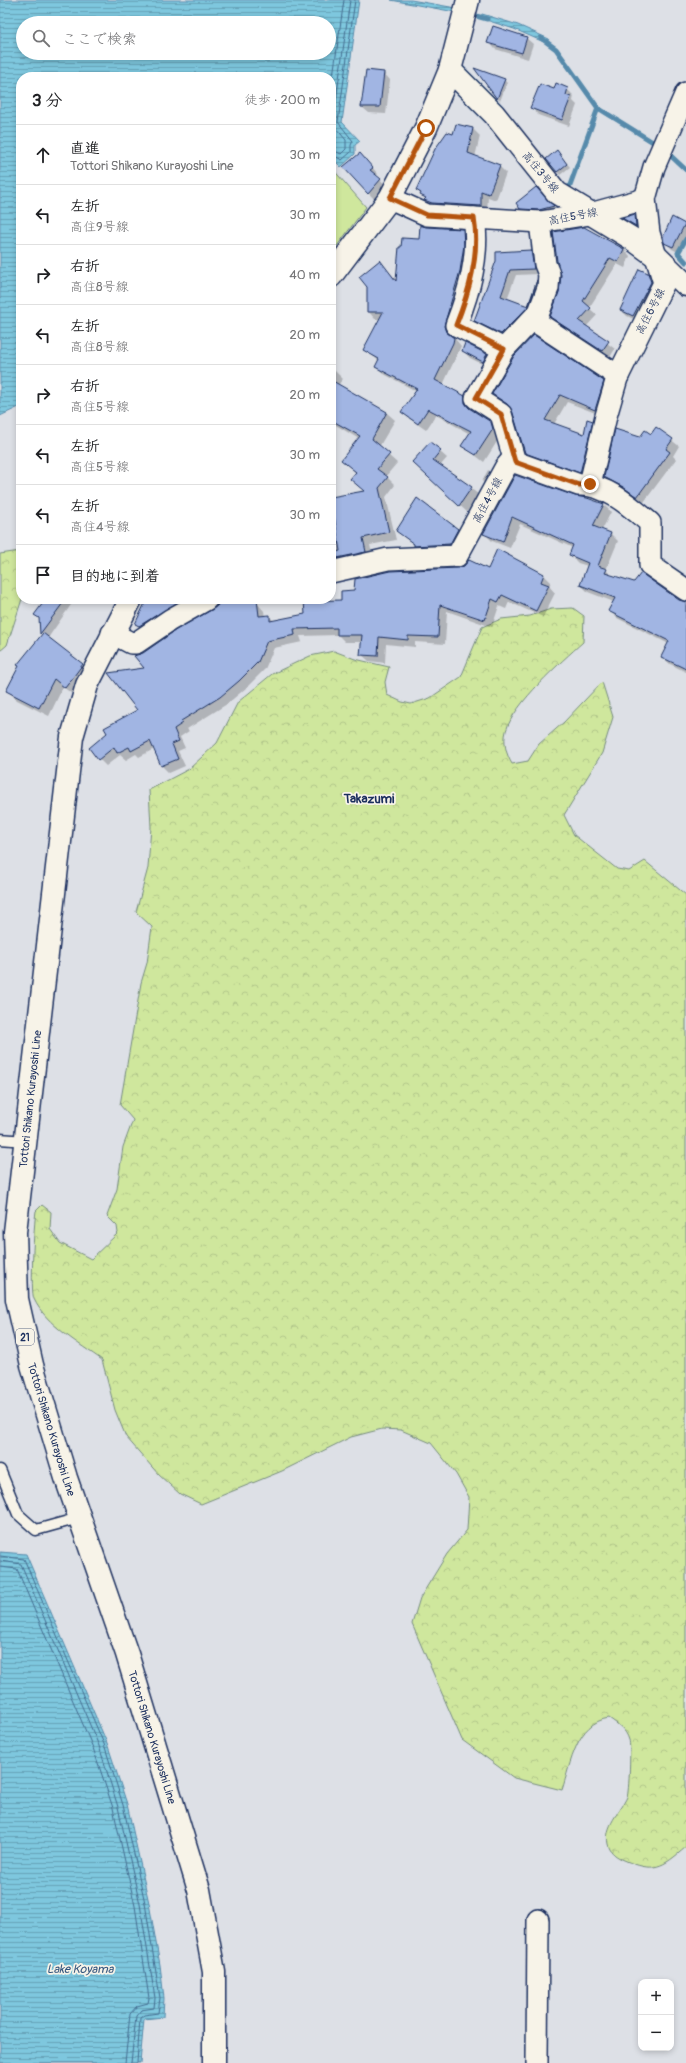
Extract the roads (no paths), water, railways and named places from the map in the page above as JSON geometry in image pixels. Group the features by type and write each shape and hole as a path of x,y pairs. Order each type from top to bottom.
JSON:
{"main road":[{"path":"336,269 390,198 426,128 450,70 468,0"},
{"name":"高住3号線","path":"450,70 494,114 557,193 631,238 657,256 686,285"},
{"name":"Tottori Shikano Kurayoshi Line","path":"128,604 112,633 87,685 72,737 15,1232 17,1298 32,1365 79,1518 127,1654 199,1890 214,1972 214,2063"}],"street":[{"name":"高住6号線","path":"590,484 606,416 618,376 664,283 649,233 645,199 654,167 686,93"},
{"path":"390,198 427,215 540,222"},
{"name":"高住5号線","path":"515,462 501,414 476,398 504,349 540,312 548,288 549,274 545,264 540,222 590,214 645,199"},
{"path":"474,218 474,264 456,325 504,349"},
{"path":"533,320 618,376"},
{"name":"高住4号線","path":"336,571 388,559 457,556 505,468 510,462 515,462"},
{"path":"515,462 579,485 590,484 619,498 650,523 650,565 686,590"},
{"path":"112,633 136,644 170,620 198,604"},
{"path":"537,2063 538,1920"}],"lane":[{"path":"0,1139 25,1141"},
{"path":"0,1470 18,1514 36,1530 79,1518"}],"water":[{"path":"0,0 359,0 342,122 360,141 355,145 355,154 341,167 336,162 336,72 16,72 16,408 0,416"},
{"path":"391,0 411,0 456,8 455,12"},
{"path":"482,14 518,25 549,39 546,43 514,29 480,18"},
{"name":"Lake Koyama","path":"0,1552 26,1554 107,1743 127,1804 149,1903 164,1998 163,2017 144,2019 140,2063 0,2063"}],"waterway":[{"path":"469,14 487,19"},
{"path":"541,38 556,49 598,108 656,144"},
{"path":"570,185 598,108"},
{"path":"671,156 686,170"},
{"path":"686,239 678,253 686,262"}],"district":[{"name":"Takazumi","path":"369,798"}]}
